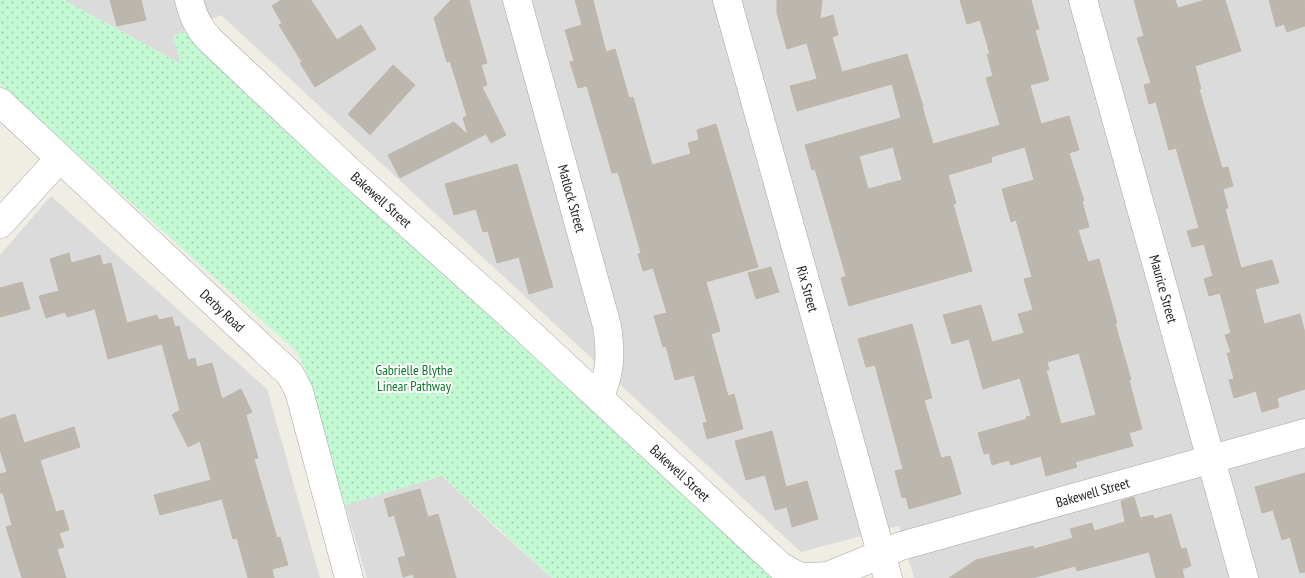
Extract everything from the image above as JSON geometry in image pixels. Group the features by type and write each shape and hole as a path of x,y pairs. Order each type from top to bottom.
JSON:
{"street":[{"name":"Bakewell Street","path":"188,0 194,19 202,32 212,42 348,170 599,397 780,566 792,574 808,578 885,566 901,546 1305,433"},
{"name":"Matlock Street","path":"517,0 607,326 610,363 606,382 599,397"},
{"name":"Rix Street","path":"727,0 885,566"},
{"name":"Maurice Street","path":"1083,0 1244,578"},
{"name":"Derby Road","path":"0,102 290,374 300,395 349,578"},
{"path":"0,224 60,158"}],"shaded area":[{"path":"64,0 1305,0 1305,578 914,578 899,526 801,552 221,15 173,36 181,64"},
{"path":"51,196 267,389 320,578 0,578 0,255"},
{"path":"442,476 552,578 367,578 345,505"}],"green space":[{"name":"Gabrielle Blythe Linear Pathway","path":"0,0 64,0 181,64 173,36 186,31 495,315 776,578 552,578 442,476 345,505 306,371 297,352 0,84"}],"building":[{"path":"110,0 141,0 146,20 117,26"},
{"path":"281,0 311,0 337,40 361,25 376,49 315,87 279,25 282,23 272,6"},
{"path":"451,0 469,0 487,63 481,65 487,85 482,87 506,135 491,143 486,134 400,178 388,155 454,122 468,135 463,118 467,116 450,61 447,62 434,18"},
{"path":"575,0 593,0 606,52 615,49 629,98 633,97 652,165 691,154 688,143 699,140 697,130 716,124 758,267 706,282 720,331 711,334 728,396 734,394 743,429 707,439 703,423 707,422 694,375 675,380 666,346 663,347 654,316 667,313 653,268 643,271 638,254 641,253 618,172 612,173 587,86 578,88 570,62 574,61 565,30 582,25"},
{"path":"777,0 822,0 820,19 833,15 838,35 832,37 842,72 907,54 933,144 1000,125 986,78 993,76 987,54 990,54 980,20 967,24 960,0 1031,0 1039,29 1035,30 1049,80 1030,85 1041,124 1069,116 1079,150 1069,153 1084,201 1082,201 1089,227 1078,230 1088,262 1099,259 1117,323 1115,323 1142,429 1129,433 1133,446 1075,462 1077,467 1046,476 1041,456 1011,465 1009,460 992,465 989,453 984,454 978,433 1027,419 1026,417 1031,416 1020,378 983,389 969,339 952,344 943,315 981,305 992,342 1024,333 1018,314 1033,310 1024,279 1032,277 1016,220 1011,222 1002,189 1034,180 1025,147 991,157 992,162 948,175 956,203 953,204 972,271 849,306 841,278 846,276 815,169 812,170 805,145 901,118 892,84 797,111 790,86 817,79 807,43 787,49 777,13","holes":["893,147 902,180 868,189 859,156","1079,353 1096,415 1061,424 1046,370 1049,370 1047,362"]},
{"path":"1134,0 1175,0 1178,8 1205,0 1225,0 1241,51 1195,66 1201,89 1199,89 1222,168 1228,167 1233,186 1223,189 1228,208 1225,209 1241,268 1272,260 1279,283 1255,289 1264,324 1300,314 1305,333 1305,389 1277,398 1279,407 1262,412 1256,391 1234,398 1229,380 1234,379 1227,353 1231,353 1225,335 1231,333 1220,293 1209,296 1204,279 1213,276 1204,244 1192,247 1187,231 1199,228 1176,148 1169,150 1156,102 1149,104 1144,85 1151,83 1137,38 1144,36"},
{"path":"1269,0 1305,0 1305,26 1287,32 1284,24 1276,27"},
{"path":"393,65 415,85 370,135 348,114"},
{"path":"517,164 553,287 529,294 519,257 497,263 488,231 483,232 476,209 454,215 445,184"},
{"path":"69,253 71,263 100,255 103,265 111,263 127,323 157,315 159,320 172,317 175,327 179,326 188,360 195,358 197,367 212,363 222,399 241,389 252,412 246,415 258,458 254,459 277,538 280,537 288,565 272,569 274,578 248,578 237,538 233,539 222,499 160,515 154,495 211,480 200,441 188,447 172,415 180,410 162,344 108,359 95,309 67,317 65,312 46,318 39,296 59,291 50,259"},
{"path":"771,267 779,292 756,299 748,273"},
{"path":"22,282 30,309 0,317 0,288"},
{"path":"912,324 932,398 924,400 941,458 950,456 961,494 909,509 906,497 902,498 895,471 903,469 875,365 866,367 858,339"},
{"path":"15,414 24,443 74,427 80,447 40,460 56,512 63,510 69,530 59,533 64,547 57,549 66,578 22,578 6,527 12,525 3,493 0,493 0,474 7,472 0,450 0,419"},
{"path":"772,431 786,487 807,481 818,519 792,527 787,507 775,510 765,475 746,480 735,441"},
{"path":"1305,473 1305,572 1300,573 1290,537 1282,540 1273,510 1262,513 1255,487"},
{"path":"420,489 428,517 438,514 456,578 414,578 413,574 403,577 398,558 406,556 394,515 389,517 384,499"},
{"path":"1134,497 1140,518 1153,515 1154,519 1171,514 1181,549 1186,548 1191,566 1182,569 1184,578 1156,578 1149,552 1077,571 1075,566 1033,578 949,578 976,560 1033,546 1034,549 1073,538 1070,529 1092,523 1094,531 1125,522 1121,501"}]}
